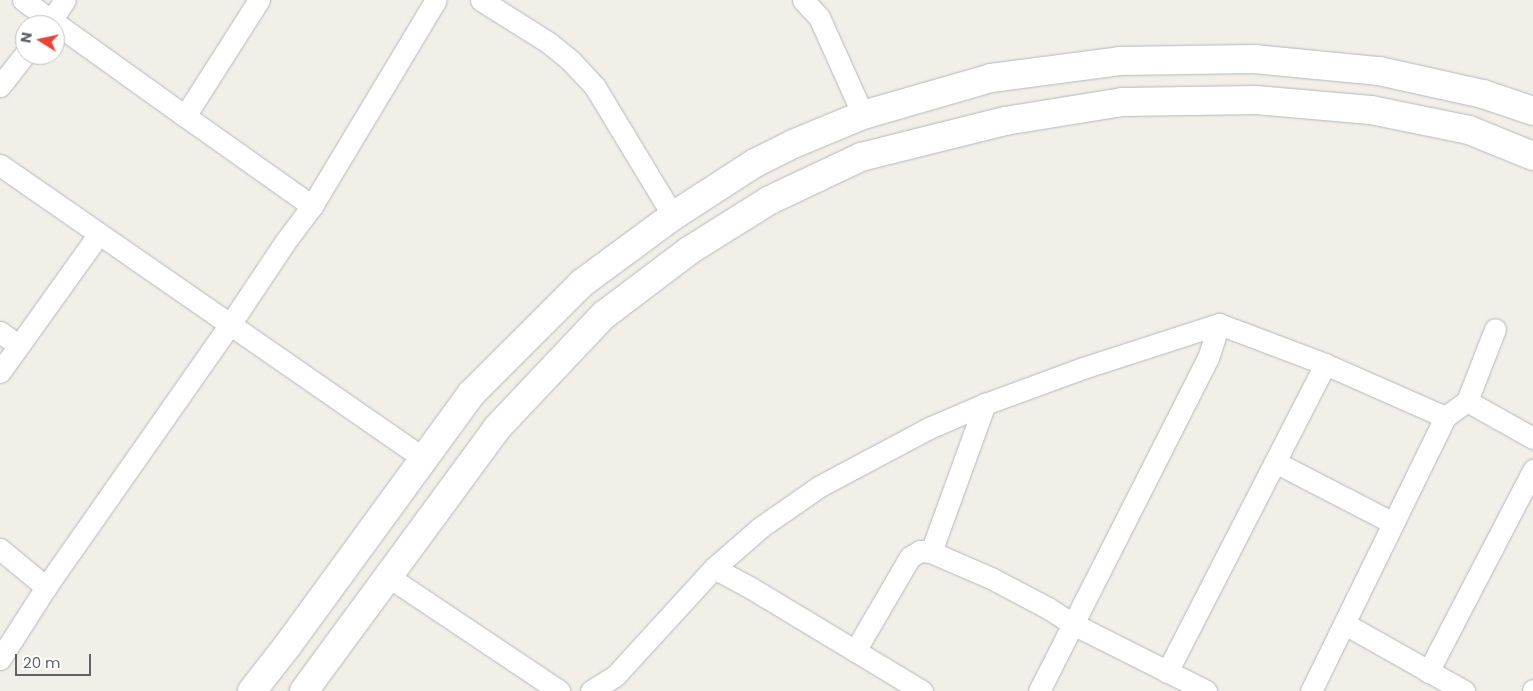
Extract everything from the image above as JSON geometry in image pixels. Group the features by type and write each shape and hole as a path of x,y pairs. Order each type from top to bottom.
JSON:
{"main road":[{"path":"1254,59 1256,100"},
{"path":"252,691 294,638 470,394 546,321 582,283 672,216 755,163 793,144 863,115 992,78 1120,61 1254,59 1379,71 1484,94 1533,111"},
{"path":"304,691 497,428 604,315 690,250 770,200 860,157 1005,121 1122,102 1256,100 1381,112 1469,130 1533,156"},
{"path":"546,321 572,349"}],"street":[{"path":"23,0 40,15"},
{"path":"54,15 64,0"},
{"path":"185,116 259,0"},
{"path":"0,659 46,587 231,324 285,242 312,206 436,0"},
{"path":"481,0 549,42 572,60 589,80 672,216"},
{"path":"803,0 819,17 863,115"},
{"path":"65,34 312,206"},
{"path":"0,86 16,65"},
{"path":"0,166 423,458"},
{"path":"0,372 98,234"},
{"path":"1039,691 1208,358 1219,324"},
{"path":"591,691 615,676 714,568 761,527 820,486 929,428 985,404 1083,368 1219,324 1325,364 1445,417"},
{"path":"1311,691 1445,417 1467,402 1495,329"},
{"path":"0,332 18,345"},
{"path":"1167,672 1325,364"},
{"path":"1467,402 1533,438"},
{"path":"931,552 985,404"},
{"path":"1275,462 1393,523"},
{"path":"1428,672 1533,470"},
{"path":"0,549 46,587"},
{"path":"855,651 910,557 920,551 931,552 999,582 1048,608 1073,624 1206,691"},
{"path":"714,568 751,588 922,691"},
{"path":"389,577 559,691"},
{"path":"1344,624 1464,691"}]}
